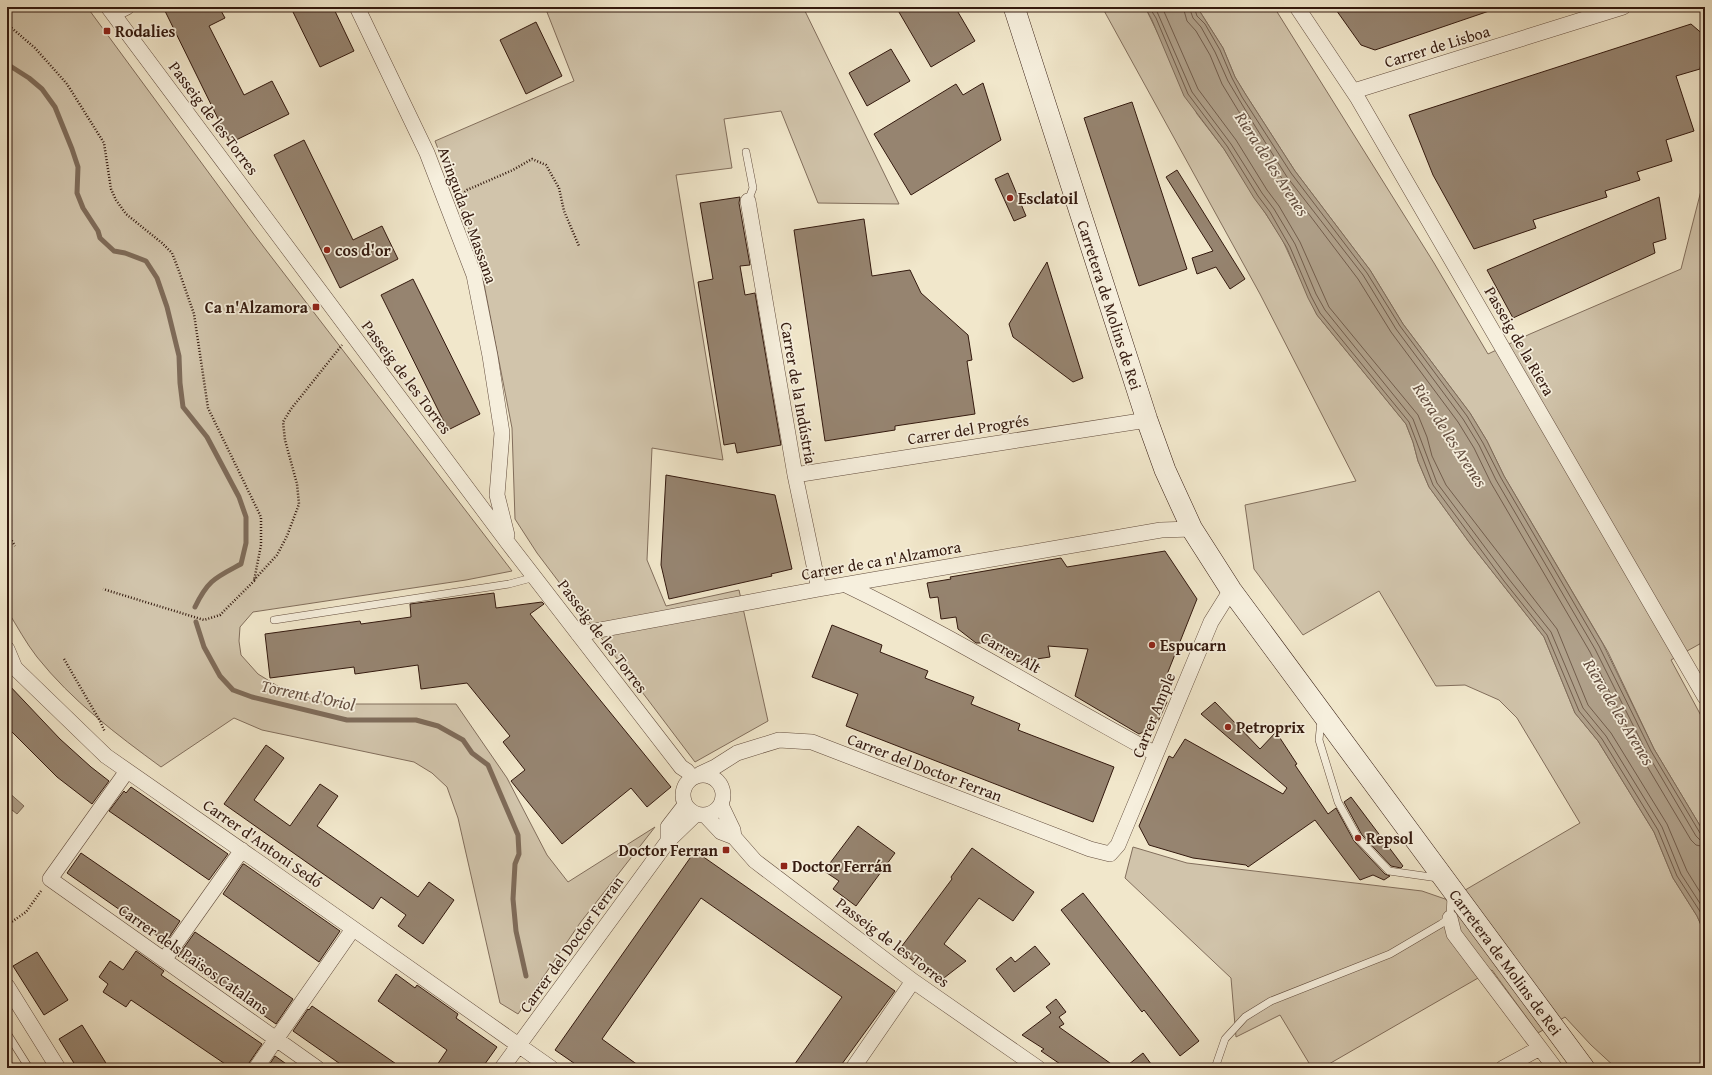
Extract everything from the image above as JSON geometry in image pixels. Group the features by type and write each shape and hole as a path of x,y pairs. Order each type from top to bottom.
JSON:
{"main road":[{"name":"Carretera de Molins de Rei","path":"1014,7 1147,420 1172,489 1192,529 1231,590 1447,885 1584,1068"}],"street":[{"path":"111,10 127,7"},
{"name":"Avinguda de Massana","path":"357,7 427,153 474,275 490,356 502,433 497,495 508,543"},
{"name":"Passeig de la Riera","path":"1297,7 1354,91 1705,697"},
{"name":"Carrer de Lisboa","path":"1354,91 1622,7"},
{"name":"Passeig de les Torres","path":"111,10 508,543 680,767 692,779"},
{"name":"Carrer de la Indústria","path":"748,201 795,475 819,589"},
{"name":"Carrer del Progrés","path":"795,475 1147,420"},
{"name":"Carrer de ca n'Alzamora","path":"578,634 819,589 1161,530 1192,529"},
{"name":"Carrer Alt","path":"846,585 888,605 984,657 1053,698 1156,754"},
{"name":"Carrer Ample","path":"1110,854 1118,846 1211,622 1231,590"},
{"name":"Carrer d'Antoni Sedó","path":"7,649 15,668 106,756 242,850 550,1068"},
{"name":"Carrer del Doctor Ferran","path":"692,779 737,753 779,740 812,742 1090,849 1110,854"},
{"path":"721,785 727,760"},
{"path":"50,879 127,771"},
{"path":"708,775 716,778 721,785 724,792 723,800 713,813 695,811 682,798 692,779 708,775"},
{"name":"Passeig de les Torres","path":"720,805 733,830 734,837"},
{"name":"Passeig de les Torres","path":"695,811 721,832 734,837 755,862 914,981 1038,1068"},
{"name":"Carrer del Doctor Ferran","path":"502,1068 668,841 695,811"},
{"path":"167,962 242,850"},
{"name":"Carrer dels Països Catalans","path":"50,879 317,1068"},
{"name":"Carretera de Molins de Rei","path":"1450,918 1454,934 1555,1068"},
{"path":"256,1068 352,929"},
{"path":"854,1068 914,981"},
{"path":"7,986 58,1068"},
{"path":"1503,1068 1540,1048"}],"lane":[{"path":"746,152 753,188 748,201"},
{"path":"274,620 509,584 535,577"},
{"path":"1322,715 1319,740 1338,802 1358,838 1389,871 1447,885"},
{"name":"Carretera de Molins de Rei","path":"1447,885 1450,918"},
{"path":"1215,1068 1225,1039 1245,1017 1251,1013 1270,1001 1390,954 1450,918"},
{"path":"7,1033 29,1068"}],"path":[{"path":"7,24 35,48 68,84 104,143 111,189 116,200 126,214 172,253 194,314 208,408 261,517 261,545 254,581"},
{"path":"448,207 467,190 532,160 546,165 560,188 564,211 579,246"},
{"path":"103,589 204,620 220,615 254,581 277,556 287,536 299,504 297,484 285,440 283,422 291,408 306,388 352,333"},
{"path":"7,533 15,546"},
{"path":"64,659 106,734 106,756"},
{"path":"7,925 26,912 50,879"}],"shaded area":[{"path":"7,7 87,7 253,233 512,571 466,580 253,612 240,627 239,641 241,655 258,674 284,690 328,704 456,704 507,778 547,855 568,882 655,827 580,923 518,1014 500,1003 458,818 447,787 432,773 414,762 262,730 234,718 161,767 95,716 65,688 33,652 7,610"},
{"path":"545,7 803,7 899,204 818,203 781,111 724,119 732,168 676,175 723,460 652,448 647,560 666,606 739,590 768,721 695,762 537,553 515,519 512,428 478,253 435,141 574,81"},
{"path":"1102,7 1145,7 1197,114 1224,149 1282,239 1317,315 1406,424 1418,461 1429,487 1469,542 1544,637 1575,713 1598,741 1654,832 1673,878 1697,916 1705,934 1705,1068 1616,1068 1591,1045 1565,1017 1538,1033 1492,970 1322,1068 1312,1068 1280,1015 1236,1037 1231,978 1125,878 1133,847 1187,863 1422,891 1448,900 1580,823 1517,718 1499,700 1465,685 1436,686 1379,591 1303,635 1254,569 1245,505 1356,481 1260,294"},
{"path":"1197,7 1274,7 1434,263 1488,354 1530,334 1681,269 1705,175 1705,641 1671,660 1705,723 1705,834 1654,749 1608,652 1504,476 1487,441 1470,413 1403,324 1370,270 1295,171 1235,77 1223,48"}],"water":[{"name":"Riera de les Arenes","path":"1145,7 1197,7 1223,48 1235,77 1295,171 1370,270 1403,324 1470,413 1487,441 1504,476 1603,644 1654,749 1705,834 1705,934 1697,916 1673,878 1654,832 1598,741 1575,713 1544,637 1469,542 1429,487 1418,461 1406,424 1317,315 1308,298 1287,248 1224,149 1184,96"},
{"path":"7,791 24,806 17,814 7,806"}],"building":[{"path":"172,7 219,7 225,18 209,26 244,95 272,81 289,114 230,143 165,11"},
{"path":"304,7 333,7 354,51 320,67 293,12"},
{"path":"896,7 955,7 975,41 931,67"},
{"path":"1334,7 1495,7 1495,9 1375,50 1361,45"},
{"path":"536,22 562,76 526,94 500,40"},
{"path":"1691,24 1705,36 1700,69 1676,76 1694,131 1666,140 1672,161 1637,172 1640,180 1605,191 1607,197 1533,220 1536,228 1474,249 1433,175 1409,115"},
{"path":"891,49 910,81 867,106 849,73"},
{"path":"983,83 1001,140 911,195 874,134 956,84 963,95"},
{"path":"1132,102 1187,269 1139,286 1084,118"},
{"path":"304,140 353,240 382,226 398,259 340,288 274,155"},
{"path":"1177,170 1245,279 1230,289 1216,267 1197,274 1192,258 1213,251 1166,177"},
{"path":"1008,173 1026,216 1014,221 995,179"},
{"path":"740,197 739,203 750,265 740,266 745,295 755,293 781,445 737,453 735,443 724,445 698,282 713,279 700,203"},
{"path":"1659,197 1666,239 1653,243 1655,253 1513,318 1487,270"},
{"path":"864,219 872,276 910,270 921,293 968,335 972,360 967,361 975,414 895,426 895,430 825,441 794,230"},
{"path":"1047,262 1083,378 1073,382 1013,337 1009,324"},
{"path":"413,279 480,414 448,430 381,295"},
{"path":"666,475 775,495 792,569 771,574 772,576 669,599 661,565"},
{"path":"1165,551 1197,599 1160,692 1167,702 1156,726 1139,734 1075,696 1088,649 1048,646 1050,657 1016,662 983,643 976,643 958,629 956,617 941,619 938,597 930,598 927,583 951,579 950,577 1061,558 1067,567"},
{"path":"494,593 496,608 542,602 544,604 530,614 671,787 647,807 631,788 562,844 511,781 525,770 503,742 510,736 467,683 421,689 418,665 355,674 354,667 270,678 265,634 360,621 361,624 411,617 410,604"},
{"path":"832,625 882,645 880,652 928,671 925,678 974,697 971,704 1020,724 1018,730 1114,767 1093,822 846,726 858,694 812,677"},
{"path":"7,683 60,739 109,781 92,804 57,777 7,727"},
{"path":"1215,702 1260,749 1276,732 1297,764 1295,765 1328,814 1336,808 1354,841 1385,874 1390,876 1384,880 1373,875 1360,880 1315,820 1248,867 1246,865 1193,858 1149,845 1139,826 1169,756 1173,758 1185,739 1283,794 1287,788 1201,714"},
{"path":"266,745 284,758 254,800 290,826 320,784 338,796 317,826 418,897 429,882 454,900 423,944 398,926 406,915 381,897 373,909 224,804"},
{"path":"131,787 228,854 209,880 109,811 124,791 126,793"},
{"path":"1351,797 1403,866 1401,868 1391,866 1362,835 1344,802"},
{"path":"858,826 895,853 856,906 833,889 839,881 824,871"},
{"path":"972,848 1034,892 1013,921 979,898 944,944 966,961 940,981 899,950 952,879 951,877"},
{"path":"695,851 895,991 839,1068 792,1068 842,997 701,898 602,1039 642,1068 581,1068 555,1050"},
{"path":"81,853 180,921 166,942 67,873"},
{"path":"243,864 340,931 319,962 223,894"},
{"path":"1083,893 1199,1041 1180,1056 1144,1010 1142,1012 1061,910"},
{"path":"195,932 293,999 276,1024 178,956"},
{"path":"1035,946 1050,964 1014,992 996,969 1011,957 1015,962"},
{"path":"136,951 164,971 161,975 262,1044 247,1068 231,1068 131,1000 126,1007 103,992 108,984 99,977 110,961 123,970"},
{"path":"37,952 68,1000 44,1015 13,966"},
{"path":"396,974 415,988 417,985 458,1014 456,1018 497,1047 482,1068 435,1068 447,1050 378,1001"},
{"path":"1056,999 1066,1012 1059,1017 1064,1024 1059,1027 1117,1068 1066,1068 1041,1051 1044,1049 1022,1035 1051,1013 1046,1007"},
{"path":"312,1006 402,1068 346,1068 293,1031 308,1009 309,1010"},
{"path":"82,1025 109,1068 77,1068 59,1039"},
{"path":"1143,1053 1154,1068 1124,1068"},
{"path":"275,1056 292,1068 267,1068"}],"waterway":[{"name":"Torrent d'Oriol","path":"7,64 29,78 42,89 55,107 78,167 77,193 83,208 98,231 100,238 114,251 125,253 146,261 157,278 167,307 179,356 183,407 207,437 239,497 246,517 246,543 241,564 218,577 208,585 195,607"},
{"name":"Torrent d'Oriol","path":"196,622 204,647 220,676 233,690 252,697 347,720 416,720 438,726 463,740 472,753 488,765 518,835 519,854 515,864 513,899 516,931 526,976"}],"railway":[{"path":"7,1059 13,1068"}],"place":[{"name":"Rodalies","path":"107,31"},
{"name":"Esclatoil","path":"1010,198"},
{"name":"cos d'or","path":"327,250"},
{"name":"Ca n'Alzamora","path":"316,307"},
{"name":"Espucarn","path":"1152,645"},
{"name":"Petroprix","path":"1228,727"},
{"name":"Repsol","path":"1358,838"},
{"name":"Doctor Ferran","path":"726,850"},
{"name":"Doctor Ferrán","path":"784,866"}]}
